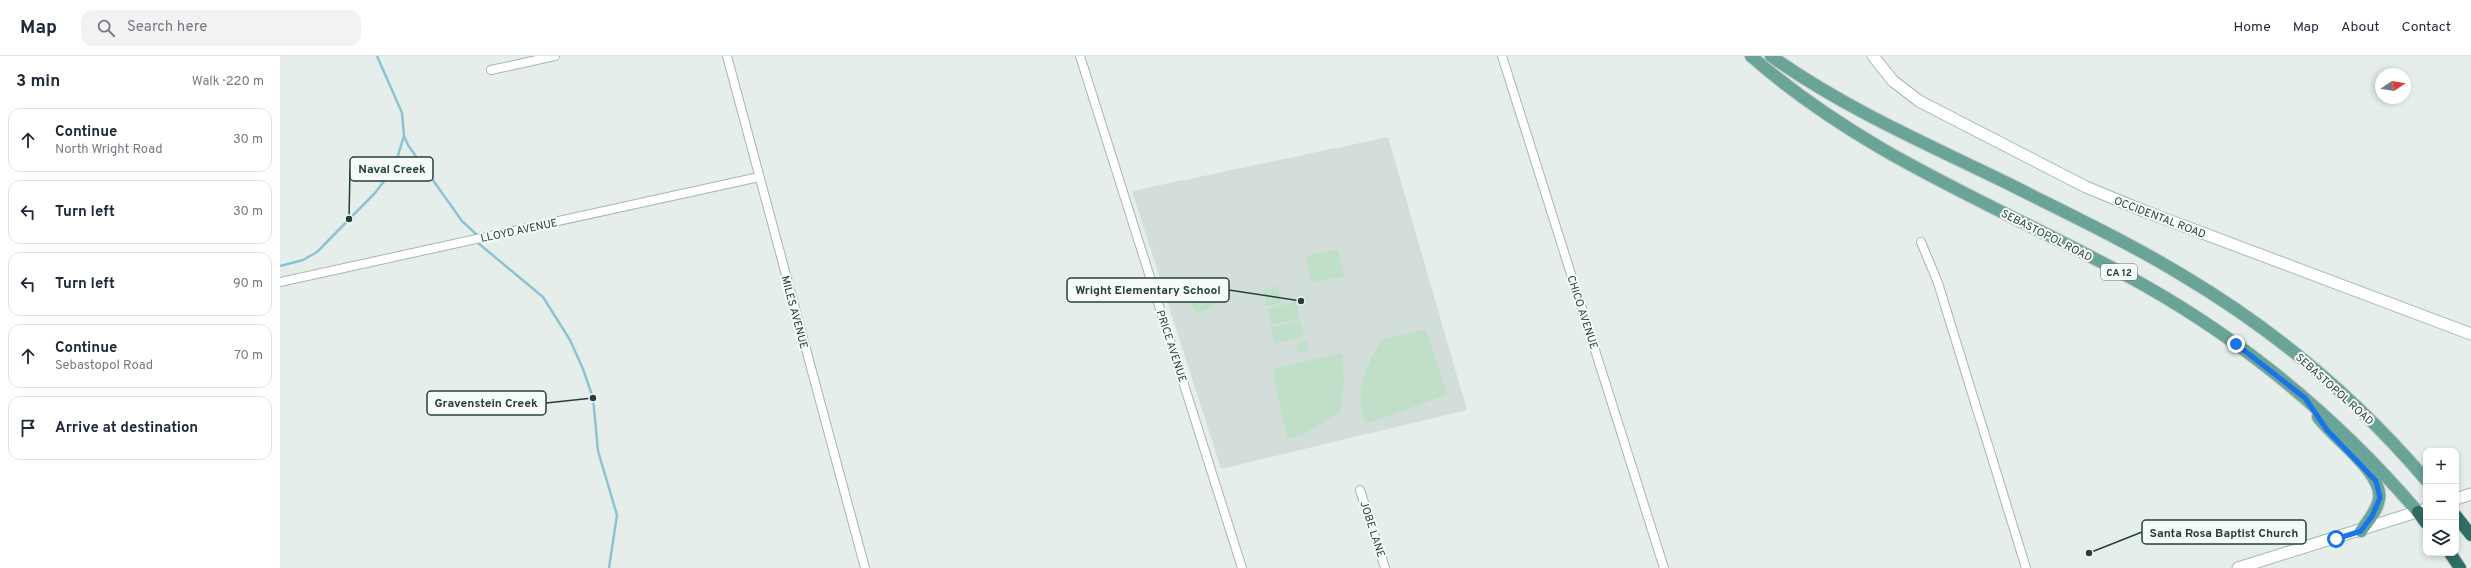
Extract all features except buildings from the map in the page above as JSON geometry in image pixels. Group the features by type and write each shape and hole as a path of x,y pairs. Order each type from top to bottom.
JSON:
{"highway":[{"path":"2459,520 2471,535"},
{"path":"2452,556 2460,568"}],"main road":[{"name":"SEBASTOPOL ROAD","path":"1751,56 1803,99 1869,143 1918,170 2142,284 2214,328 2305,398 2354,443 2422,511"},
{"name":"SEBASTOPOL ROAD","path":"1771,56 1847,103 2108,234 2207,290 2275,337 2336,388 2382,432 2423,477"},
{"path":"2305,398 2327,430 2376,481 2380,492 2378,504 2361,531"}],"street":[{"path":"491,70 555,56"},
{"name":"MILES AVENUE","path":"726,56 865,568"},
{"name":"PRICE AVENUE","path":"1080,56 1242,568"},
{"name":"CHICO AVENUE","path":"1502,56 1664,568"},
{"name":"OCCIDENTAL ROAD","path":"1873,56 1893,81 1919,101 2086,187 2144,211 2471,334"},
{"name":"LLOYD AVENUE","path":"280,282 759,177"},
{"path":"1921,242 1938,283 2026,568"},
{"name":"JOBE LANE","path":"1360,490 1385,568"},
{"path":"2459,498 2471,494"},
{"path":"2238,568 2422,511"}],"shaded area":[{"path":"1388,137 1467,410 1221,469 1132,191"}],"green space":[{"path":"1338,249 1344,276 1311,283 1306,256"},
{"path":"1278,286 1281,303 1267,306 1263,290"},
{"path":"1208,298 1215,303 1213,308 1198,313 1193,309 1192,305 1197,301"},
{"path":"1296,302 1300,319 1271,325 1267,309"},
{"path":"1300,321 1304,337 1275,343 1271,327"},
{"path":"1426,329 1447,395 1365,424 1361,401 1363,380 1366,369 1382,339"},
{"path":"1307,340 1309,350 1298,353 1296,343"},
{"path":"1342,353 1344,382 1340,412 1304,434 1287,439 1273,373 1276,368"}],"waterway":[{"path":"377,56 402,113 404,136 408,145 462,221 476,234"},
{"path":"280,266 303,260 317,252 375,193 394,168 404,136"},
{"path":"478,243 543,297 570,340 583,369 593,398 598,451 617,515 609,568"}],"place":[{"name":"Naval Creek","path":"349,219"},
{"name":"Wright Elementary School","path":"1301,301"},
{"name":"Gravenstein Creek","path":"593,398"},
{"name":"Santa Rosa Baptist Church","path":"2089,553"}],"route":[{"path":"2236,344 2305,398 2327,430 2373,475 2379,486 2380,498 2378,504 2372,516 2361,531 2336,539"}]}
